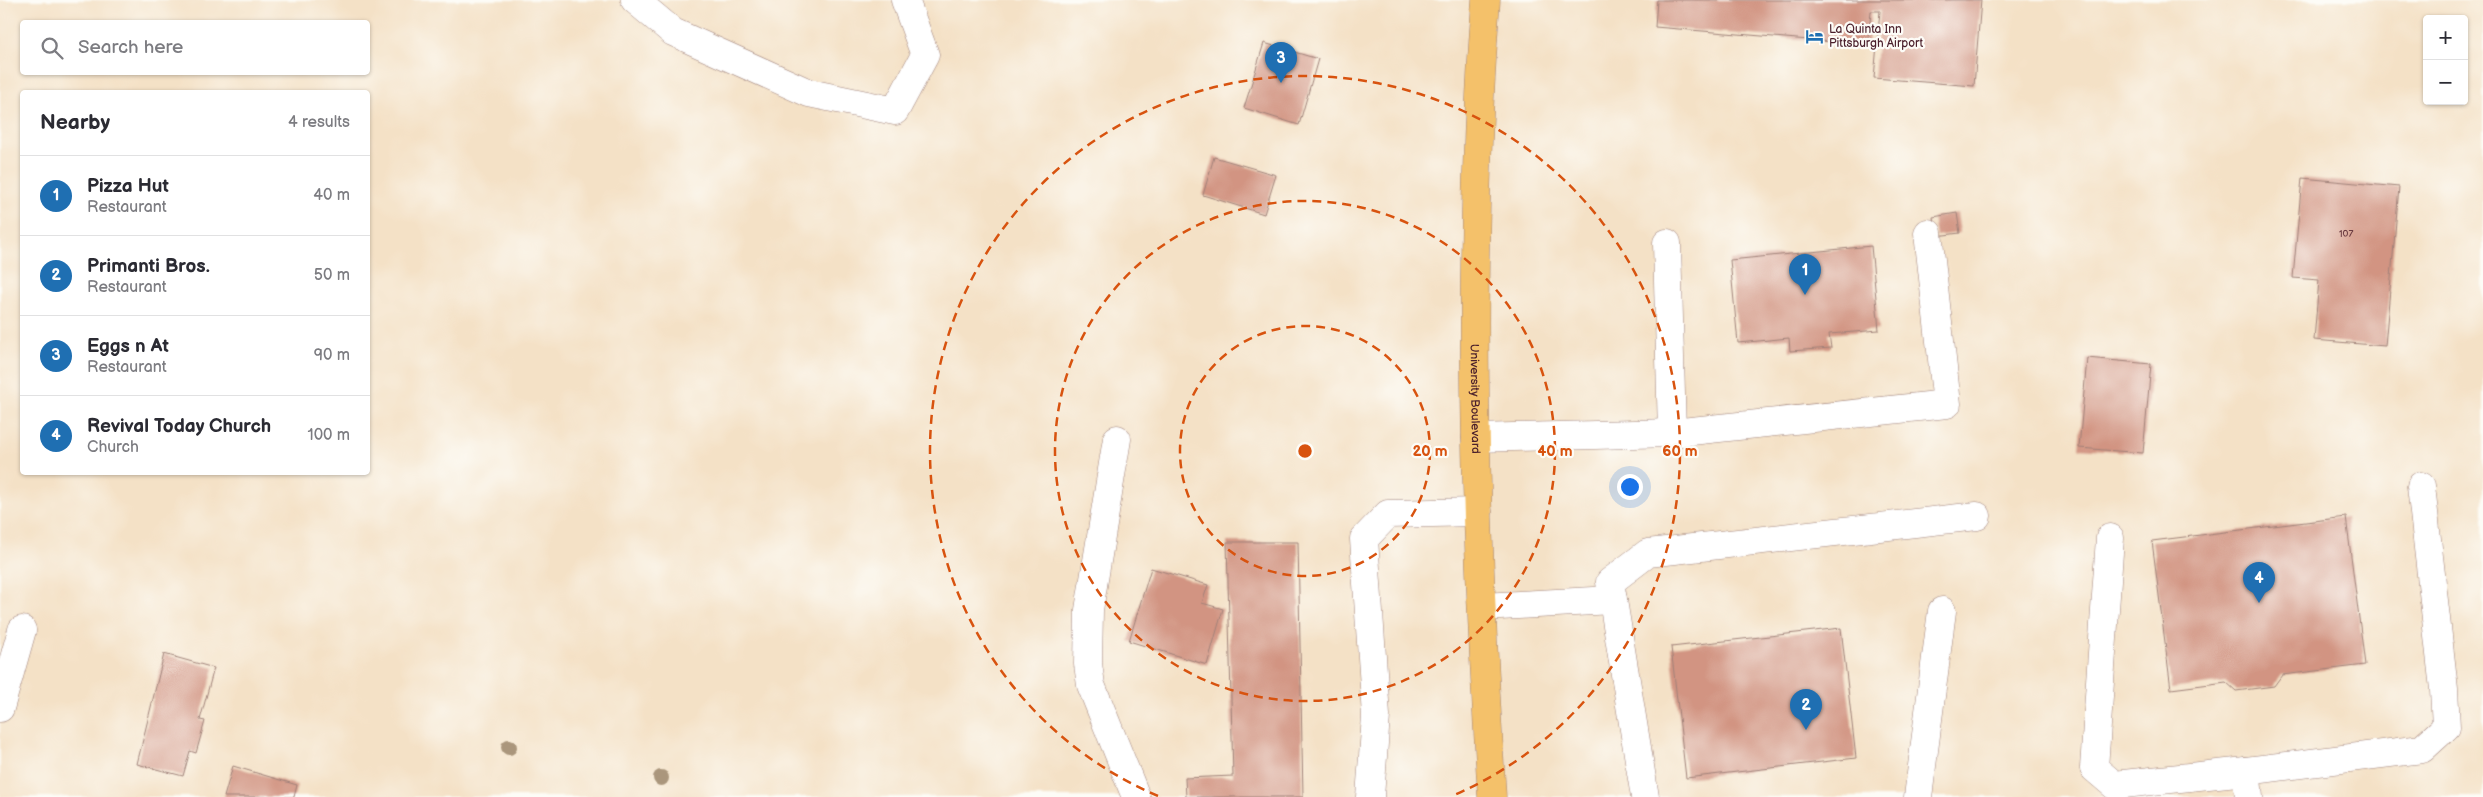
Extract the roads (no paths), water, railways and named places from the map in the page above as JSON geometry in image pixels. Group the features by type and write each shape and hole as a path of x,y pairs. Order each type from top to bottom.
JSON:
{"main road":[{"name":"University Boulevard","path":"1486,0 1477,158 1476,438 1482,607 1492,797"}],"lane":[{"path":"635,0 672,32 809,93 895,111 925,55 905,0"},
{"path":"1476,438 1672,433 1947,404 1928,233"},
{"path":"1667,243 1672,433"},
{"path":"1117,439 1089,610 1088,664 1091,685 1136,797"},
{"path":"2110,538 2094,768 2114,784 2247,784 2422,749 2446,727 2421,486"},
{"path":"1370,797 1376,716 1364,539 1388,514 1478,512"},
{"path":"1645,797 1610,582 1648,552 1977,516"},
{"path":"1482,607 1613,600"},
{"path":"1918,797 1942,611"},
{"path":"0,708 22,630"}],"place":[{"name":"La Quinta Inn Pittsburgh Airport","path":"1815,36"},
{"name":"Eggs n At","path":"1281,83"},
{"name":"Pizza Hut","path":"1805,295"},
{"name":"Revival Today Church","path":"2259,603"},
{"name":"Primanti Bros.","path":"1806,730"}]}
